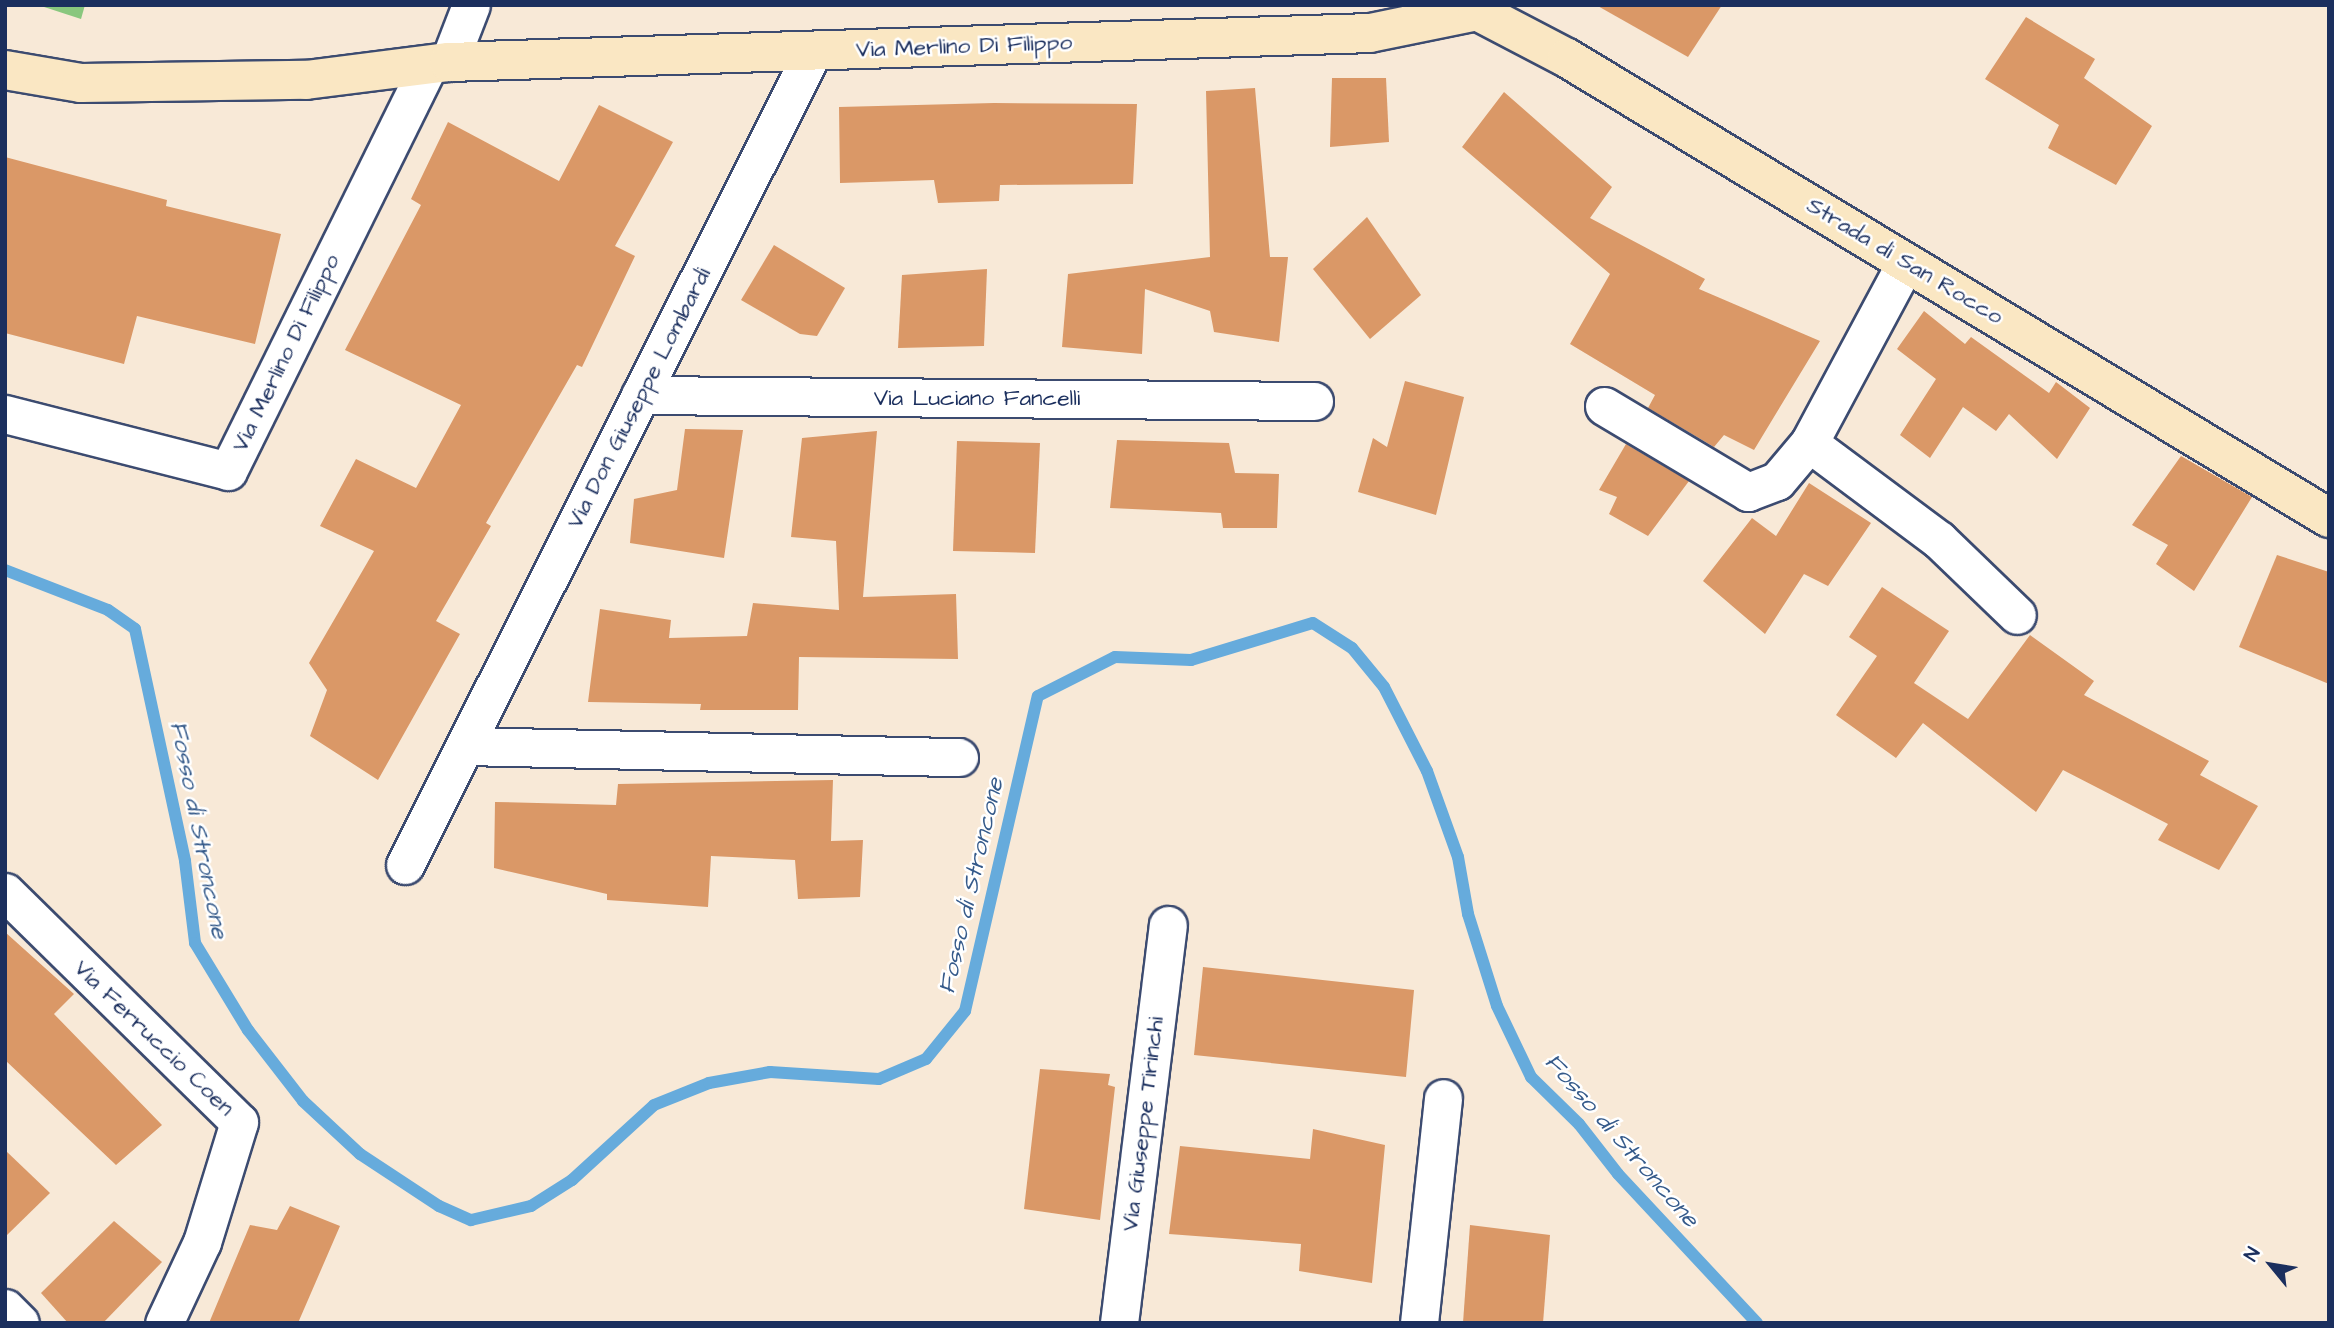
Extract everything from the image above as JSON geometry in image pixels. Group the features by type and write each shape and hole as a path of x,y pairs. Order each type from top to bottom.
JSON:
{"main road":[{"name":"Via Merlino Di Filippo","path":"5,70 81,83 306,80 439,64 1370,33 1499,13"},
{"name":"Strada di San Rocco","path":"1499,13 1567,58 2329,518"}],"street":[{"name":"Via Merlino Di Filippo","path":"5,414 228,471 471,5"},
{"name":"Via Don Giuseppe Lombardi","path":"405,865 813,51"},
{"path":"1604,406 1748,492 1777,481 1809,443 1906,262"},
{"name":"Via Luciano Fancelli","path":"640,395 1314,401"},
{"path":"1809,443 1939,541 2017,615"},
{"path":"465,746 959,757"},
{"name":"Via Ferruccio Coen","path":"5,892 239,1122 202,1242 164,1323"},
{"name":"Via Giuseppe Tirinchi","path":"1119,1323 1168,925"},
{"path":"1419,1323 1443,1098"},
{"path":"5,1308 20,1323"}],"green space":[{"path":"38,5 85,5 81,19"}],"building":[{"path":"1596,5 1722,5 1688,57"},
{"path":"2026,17 2095,59 2084,78 2152,126 2116,185 2048,148 2059,125 1985,79"},
{"path":"1332,78 1386,78 1389,142 1330,147"},
{"path":"1255,88 1270,257 1288,257 1279,342 1214,332 1210,311 1145,289 1142,354 1062,347 1068,274 1210,257 1206,91"},
{"path":"1504,92 1612,187 1590,218 1705,279 1699,289 1820,341 1754,450 1724,435 1714,447 1648,408 1655,395 1570,344 1610,274 1462,147"},
{"path":"994,103 1137,104 1133,184 1000,185 999,201 938,203 934,180 840,183 839,107"},
{"path":"599,105 673,142 615,246 635,256 582,367 577,365 486,523 491,526 436,621 460,634 378,780 310,736 327,690 309,663 374,551 320,526 356,459 416,488 461,405 345,350 421,205 411,199 448,122 559,181"},
{"path":"5,157 167,200 166,206 281,234 255,344 137,316 124,364 5,333"},
{"path":"1367,217 1421,295 1370,339 1313,269"},
{"path":"774,245 845,288 817,336 800,334 741,300"},
{"path":"987,269 984,346 898,348 902,275"},
{"path":"1924,311 1965,344 1971,337 2049,393 2056,382 2090,408 2057,459 2009,414 1996,431 1963,407 1930,458 1900,435 1936,379 1897,349"},
{"path":"1405,381 1464,397 1436,515 1358,492 1373,438 1387,447"},
{"path":"685,429 743,430 724,558 630,543 634,499 677,490"},
{"path":"877,431 863,597 956,594 958,659 799,657 798,710 700,710 701,704 588,702 600,609 671,620 669,638 747,636 753,603 839,610 836,541 791,537 802,438"},
{"path":"1117,440 1229,443 1235,473 1279,474 1277,528 1223,528 1221,513 1110,508"},
{"path":"957,441 1040,443 1035,553 953,551"},
{"path":"1626,444 1689,481 1648,536 1609,514 1617,497 1599,490"},
{"path":"2181,456 2252,497 2194,591 2156,564 2168,545 2132,525"},
{"path":"1809,483 1871,523 1828,586 1804,574 1765,634 1703,581 1752,518 1776,536"},
{"path":"2277,555 2329,572 2329,684 2239,647"},
{"path":"1882,587 1949,631 1914,683 1968,719 2030,635 2094,681 2084,695 2209,761 2200,775 2258,806 2219,870 2158,840 2168,824 2063,770 2036,812 1923,723 1896,758 1836,715 1877,656 1849,637"},
{"path":"833,780 831,841 863,840 860,897 798,899 795,860 711,856 708,907 607,900 607,894 494,868 495,802 616,805 618,784"},
{"path":"5,932 74,994 54,1014 162,1125 116,1165 5,1060"},
{"path":"1203,967 1414,990 1406,1077 1194,1055"},
{"path":"1040,1069 1110,1074 1108,1085 1115,1087 1100,1220 1024,1209"},
{"path":"1313,1129 1385,1145 1372,1283 1299,1271 1301,1244 1169,1234 1180,1146 1310,1159"},
{"path":"5,1150 50,1193 5,1237"},
{"path":"290,1206 340,1226 298,1323 209,1323 250,1225 277,1230"},
{"path":"114,1221 162,1262 103,1323 68,1323 41,1293"},
{"path":"1470,1225 1550,1235 1543,1323 1463,1323"}],"waterway":[{"name":"Fosso di Stroncone","path":"5,570 108,610 135,629 185,861 195,943 248,1030 303,1101 360,1154 439,1206 471,1220 531,1206 572,1180 654,1105 709,1083 770,1072 879,1079 926,1059 965,1011 1038,696 1115,657 1191,660 1313,623 1352,648 1384,687 1427,771 1458,857 1468,914 1497,1006 1531,1077 1579,1124 1618,1174 1757,1323"}]}
